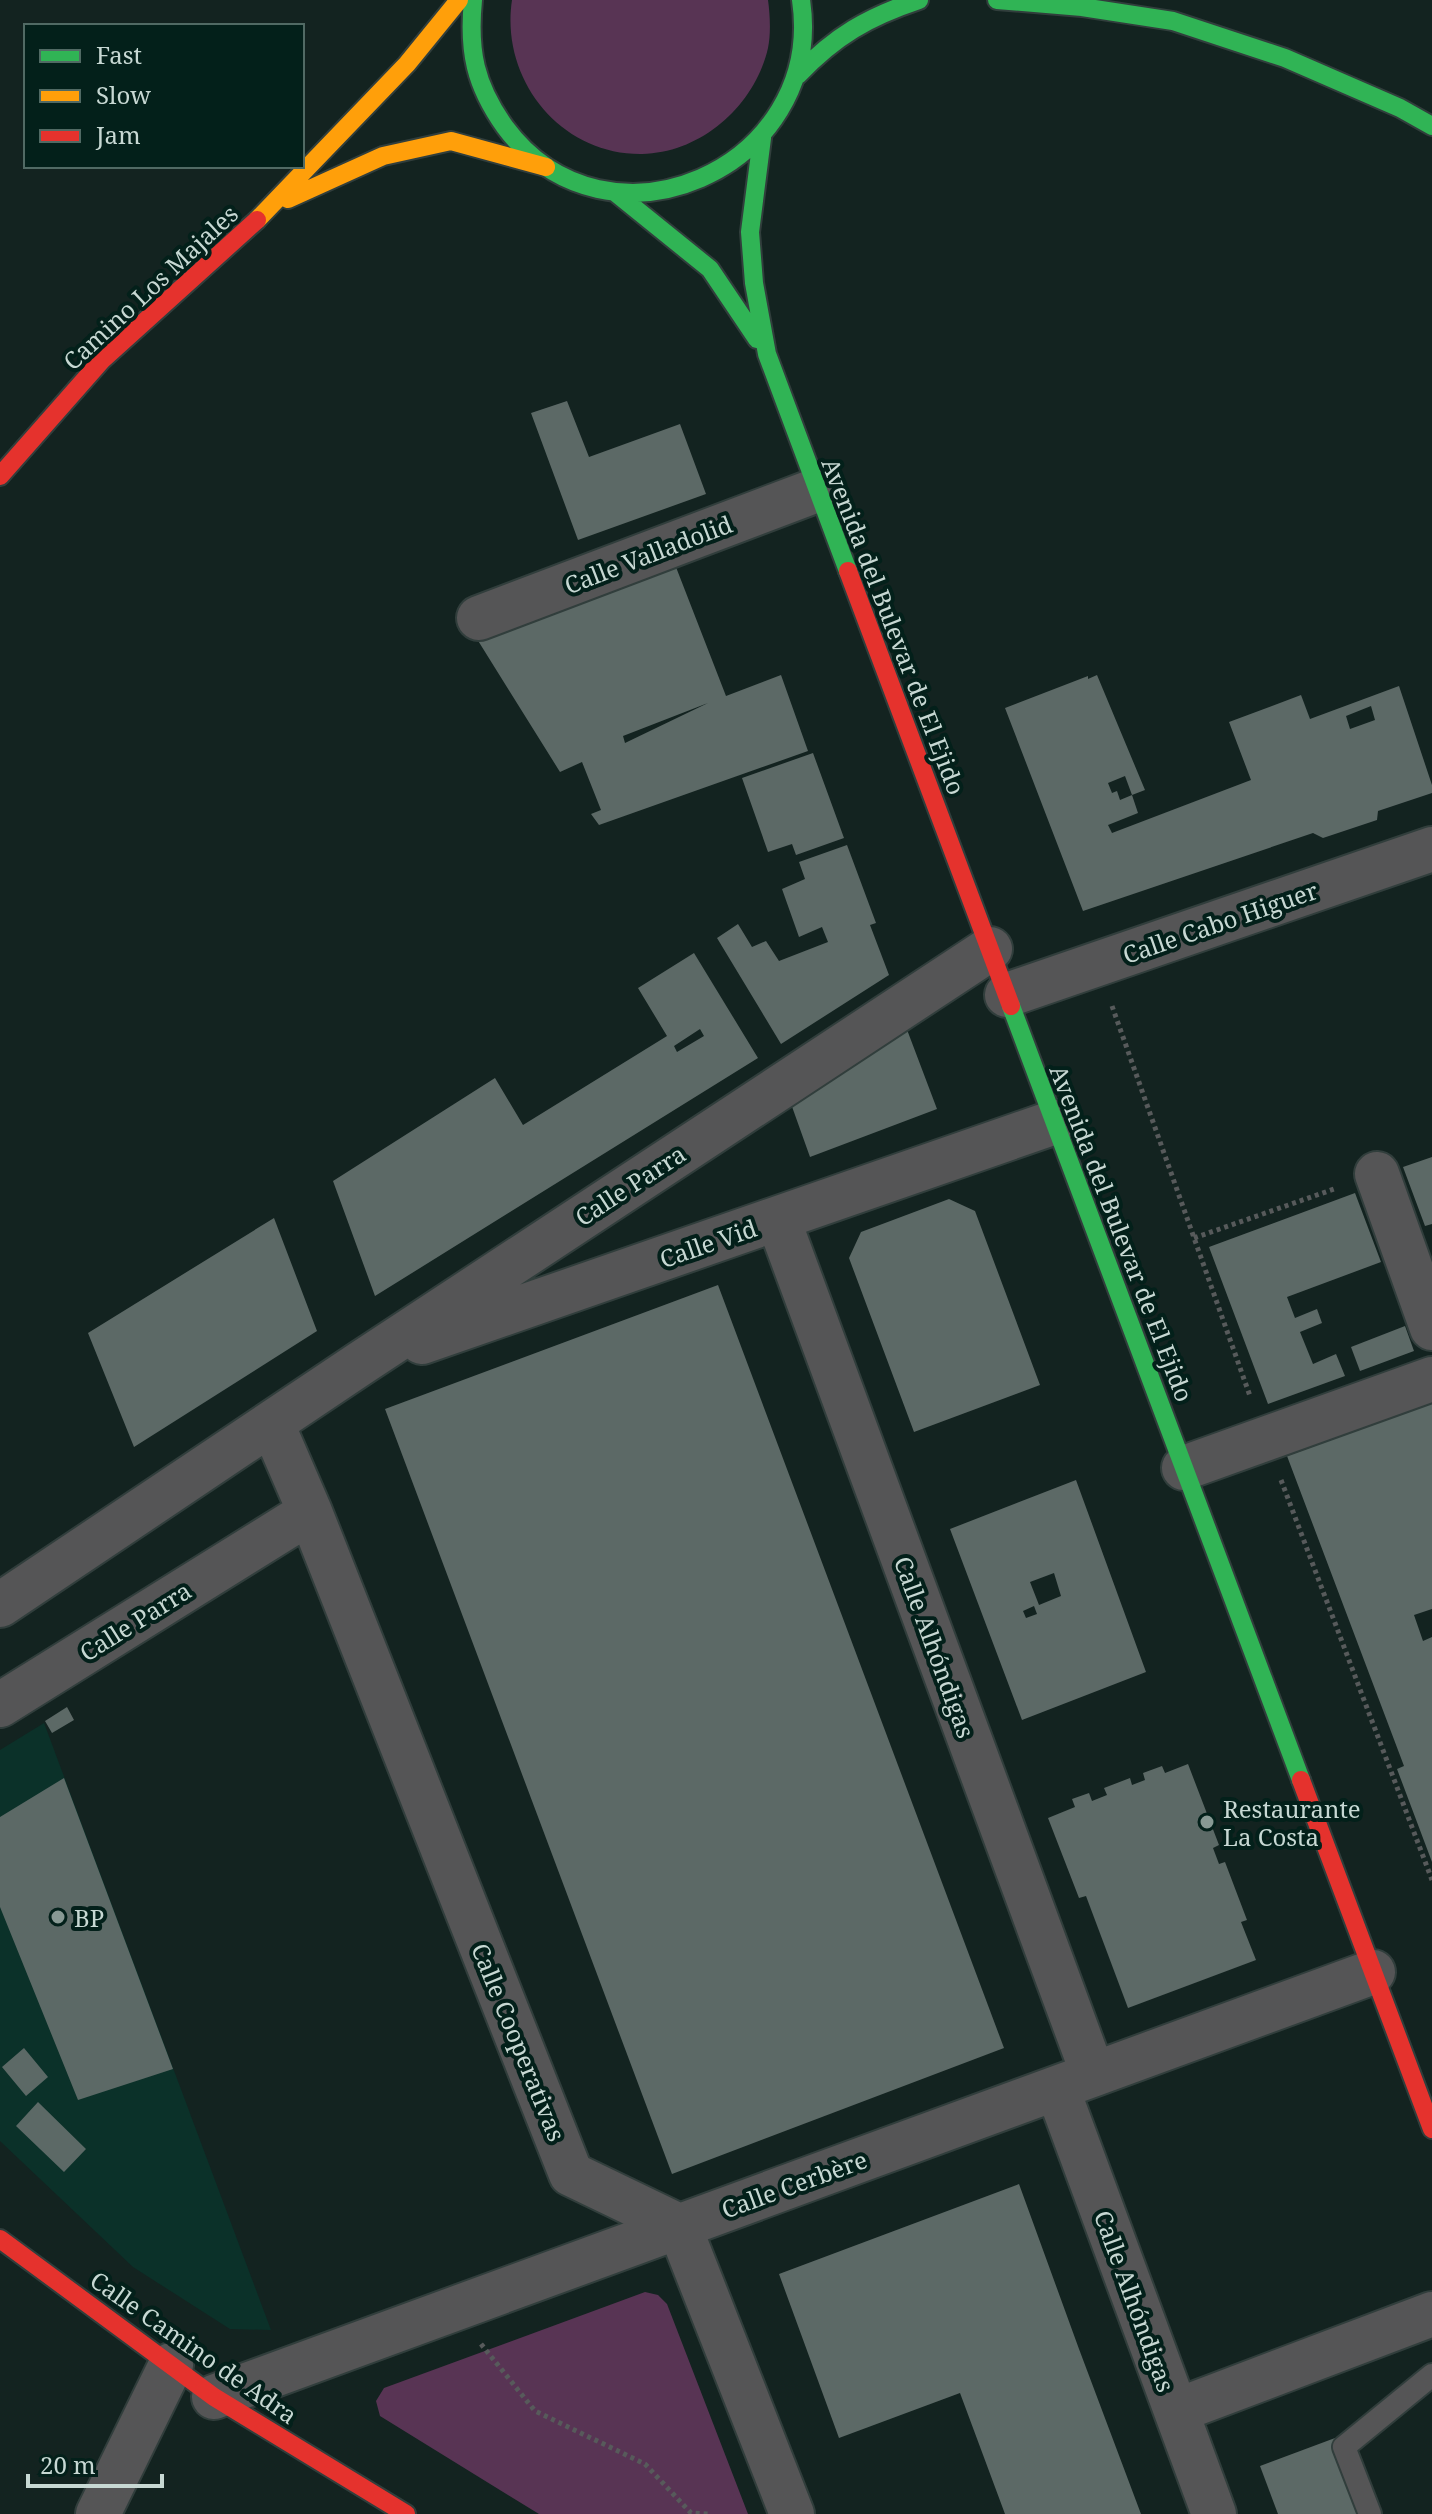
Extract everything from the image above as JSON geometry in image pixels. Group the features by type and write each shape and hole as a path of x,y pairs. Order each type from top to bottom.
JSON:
{"main road":[{"path":"272,206 407,64 459,0"},
{"path":"473,0 469,33 480,85 506,131 546,167"},
{"path":"272,206 383,156 451,141 546,167 579,184 616,193 669,191 720,172 762,138 783,109 798,75 805,22 801,0"},
{"path":"798,75 826,45 850,27 883,11 919,0"},
{"path":"997,0 1082,7 1173,21 1285,58 1400,108 1432,126"},
{"path":"762,138 750,232 754,283 767,354"},
{"path":"616,193 710,269 767,354"},
{"name":"Camino Los Majales","path":"0,476 102,360 272,206"},
{"name":"Avenida del Bulevar de El Ejido","path":"767,354 1373,1972 1424,2083 1432,2129"},
{"name":"Calle Camino de Adra","path":"0,2239 214,2397 406,2514"}],"street":[{"name":"Calle Valladolid","path":"479,618 817,490"},
{"name":"Calle Cabo Higuer","path":"1007,995 1432,849"},
{"name":"Calle Parra","path":"0,1605 990,949"},
{"name":"Calle Vid","path":"361,1363 1055,1122"},
{"path":"1377,1174 1432,1328"},
{"name":"Calle Alhóndigas","path":"778,1219 1075,2081 1176,2411 1214,2514"},
{"path":"1184,1468 1432,1379"},
{"path":"272,1424 310,1512"},
{"name":"Calle Parra","path":"0,1705 310,1512"},
{"name":"Calle Cooperativas","path":"310,1512 571,2174 679,2226"},
{"name":"Calle Cerbère","path":"214,2397 1373,1972"},
{"path":"679,2226 792,2514"},
{"path":"1176,2411 1432,2314"},
{"path":"98,2514 171,2365"}],"lane":[{"path":"1370,2514 1344,2447 1432,2375"}],"path":[{"path":"1097,964 1265,1438 1432,1880"},
{"path":"1194,1238 1377,1174"},
{"path":"454,2309 535,2411 645,2464 691,2513 708,2514"}],"shaded area":[{"path":"512,0 768,0 770,37 761,69 751,88 723,122 705,135 664,151 642,154 612,151 585,141 562,127 542,107 526,84 516,58 511,29"},
{"name":"BP","path":"44,1723 271,2330 230,2329 133,2267 0,2141 0,1750"},
{"path":"645,2292 658,2295 667,2304 748,2514 539,2514 380,2416 376,2401 384,2388"}],"building":[{"path":"567,401 589,457 680,424 706,494 578,540 531,413"},
{"path":"674,562 726,696 781,675 808,751 599,825 591,814 601,810 582,762 560,772 477,639","holes":["708,703 625,743 623,736"]},
{"path":"1097,675 1145,790 1132,795 1138,813 1108,825 1112,833 1251,780 1229,722 1301,695 1310,719 1399,686 1432,793 1378,811 1377,820 1323,838 1313,833 1083,911 1005,708 1088,676 1088,679","holes":["1371,706 1375,720 1350,729 1346,716","1125,776 1132,795 1120,800 1117,791 1112,793 1108,783"]},
{"path":"813,753 844,838 796,855 792,844 768,852 742,778"},
{"path":"847,845 876,923 870,925 889,975 781,1044 717,938 738,924 752,947 766,941 779,961 828,942 822,927 799,937 782,889 805,879 799,862"},
{"path":"694,953 758,1058 375,1296 333,1181 495,1078 523,1125 667,1036 638,988","holes":["700,1029 704,1036 677,1052 674,1046"]},
{"path":"906,1027 937,1109 810,1157 790,1101"},
{"path":"1432,1157 1432,1224 1425,1226 1403,1167"},
{"path":"1355,1193 1381,1262 1287,1297 1295,1318 1317,1309 1322,1323 1300,1332 1313,1364 1336,1354 1345,1376 1268,1404 1209,1247"},
{"path":"949,1199 975,1211 1040,1385 914,1432 849,1258 861,1232"},
{"path":"274,1218 317,1331 134,1447 88,1333"},
{"path":"718,1285 1004,2048 672,2174 385,1409"},
{"path":"1405,1326 1414,1351 1360,1371 1351,1347"},
{"path":"1432,1403 1432,1609 1414,1615 1423,1641 1432,1637 1432,1862 1397,1769 1404,1766 1287,1456"},
{"path":"1076,1480 1146,1672 1022,1720 950,1529","holes":["1054,1573 1061,1596 1039,1605 1030,1582","1034,1606 1037,1614 1026,1618 1023,1611"]},
{"path":"67,1707 74,1720 52,1733 45,1721"},
{"path":"1188,1764 1219,1845 1213,1848 1219,1864 1225,1862 1247,1920 1241,1922 1256,1960 1128,2008 1086,1896 1079,1898 1048,1818 1075,1807 1072,1799 1089,1793 1092,1801 1107,1795 1104,1788 1130,1778 1132,1785 1145,1780 1143,1773 1162,1766 1165,1773"},
{"path":"64,1778 173,2069 78,2100 0,1907 0,1817"},
{"path":"24,2048 48,2077 26,2096 2,2067"},
{"path":"38,2102 86,2149 64,2172 16,2126"},
{"path":"1019,2184 1141,2514 1005,2514 960,2393 839,2438 779,2274"},
{"path":"1335,2438 1364,2514 1278,2514 1260,2466"}],"traffic: fast":[{"path":"473,0 472,35 476,67 487,97 505,127 548,168 598,189 650,192 701,178 745,150 780,110 800,59 801,0"},
{"path":"798,75 825,49 853,29 919,0"},
{"path":"997,0 1082,7 1173,21 1285,58 1400,108 1432,126"},
{"path":"762,138 750,232 754,283 767,354 848,571"},
{"path":"616,193 710,269 757,339"},
{"path":"1011,1006 1301,1780"}],"traffic: slow":[{"path":"257,220 407,64 459,0"},
{"path":"288,199 383,156 451,141 546,167"}],"traffic: jam":[{"path":"0,476 102,360 257,220"},
{"path":"848,571 1011,1006"},
{"path":"1301,1780 1432,2129"},
{"path":"0,2239 214,2397 406,2514"}],"place":[{"name":"Restaurante La Costa","path":"1207,1822"},
{"name":"BP","path":"58,1917"}]}
